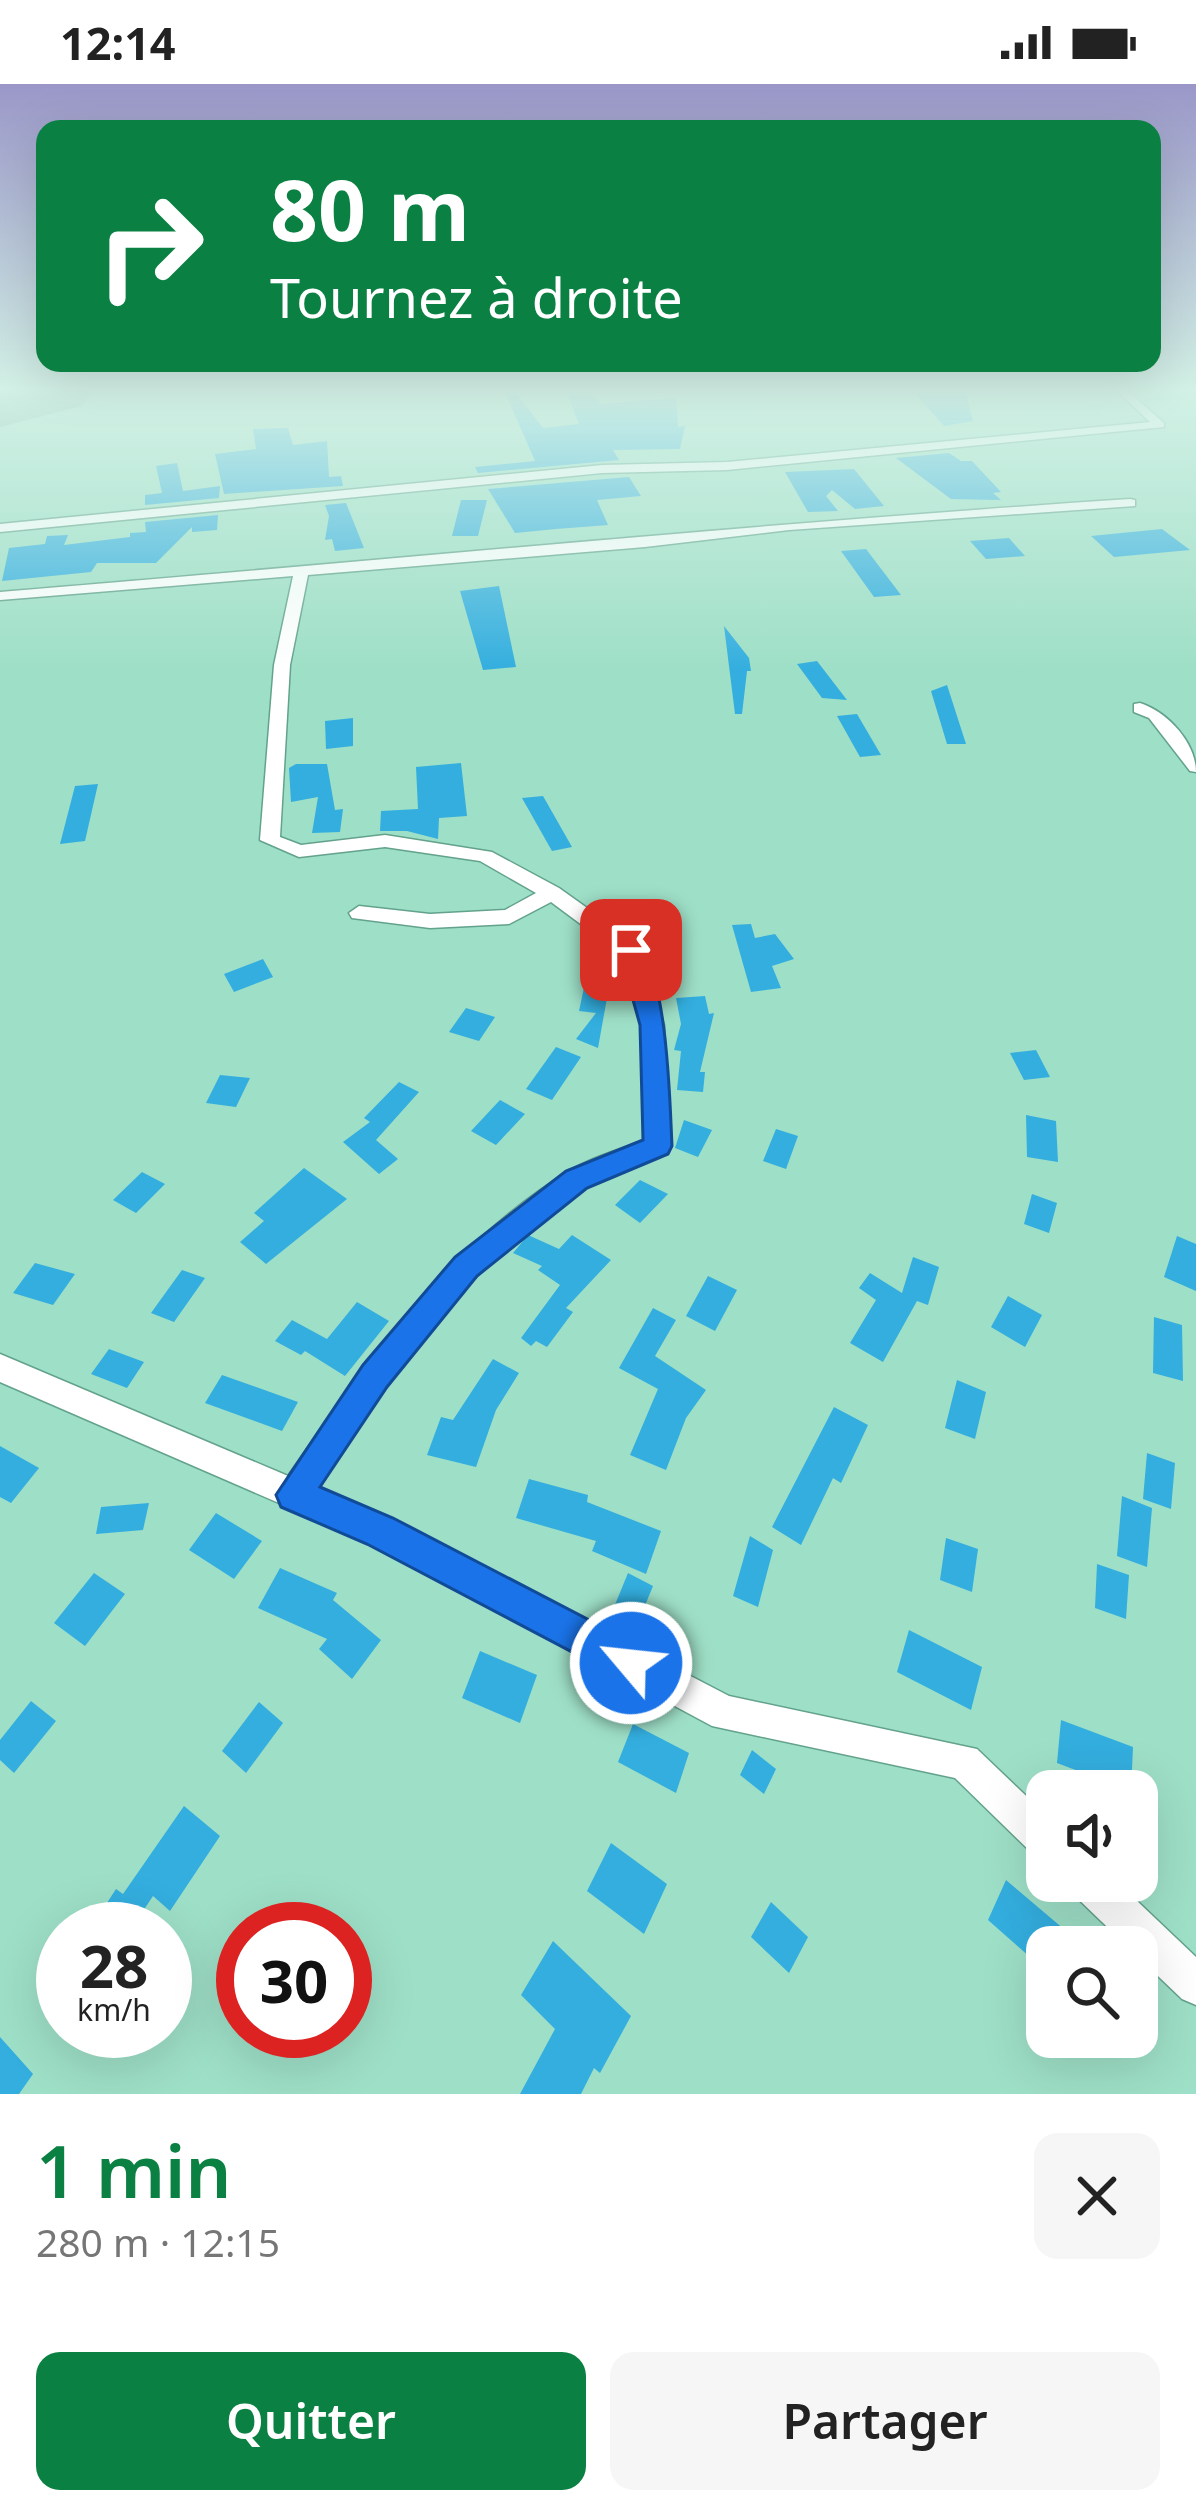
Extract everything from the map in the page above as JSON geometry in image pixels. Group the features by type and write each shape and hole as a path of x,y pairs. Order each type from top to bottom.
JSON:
{"street":[{"path":"0,528 459,484"},
{"path":"0,596 789,526 1130,503"},
{"path":"294,1495 375,1376 466,1266 576,1179 658,1146 653,1025 631,950 551,893 485,856 385,841 299,851 270,840 282,665 301,572"},
{"path":"1140,708 1155,714 1196,767"},
{"path":"359,913 430,921 509,917 551,893"},
{"path":"0,1368 380,1531 725,1713 964,1762 1026,1822"},
{"path":"1110,1902 1196,1985"}],"building":[{"path":"160,484 181,484 183,491 220,486 219,498 145,505 145,495 162,493"},
{"path":"222,484 343,486 224,494"},
{"path":"633,484 641,496 597,500 608,525 515,533 488,489"},
{"path":"792,484 866,484 884,506 855,509 832,490 826,496 838,511 808,512"},
{"path":"931,484 993,484 1001,492 993,493 1001,500 951,499"},
{"path":"461,500 487,500 478,536 452,536"},
{"path":"346,503 364,548 335,551 332,539 325,540 329,516 325,505"},
{"path":"218,515 217,530 192,532 192,527 156,563 97,563 91,572 2,581 9,548 45,544 47,536 68,535 64,545 130,537 130,533 146,532 145,522"},
{"path":"1162,529 1190,550 1114,557 1091,536"},
{"path":"1009,538 1025,556 986,559 970,541"},
{"path":"866,549 901,595 874,597 841,551"},
{"path":"499,586 516,667 483,670 460,591"},
{"path":"724,626 749,658 742,714 735,714"},
{"path":"817,661 847,700 822,698 797,664"},
{"path":"947,685 966,744 947,744 931,691"},
{"path":"857,714 881,755 860,757 837,716"},
{"path":"353,718 353,746 326,749 325,721"},
{"path":"461,763 467,816 439,818 438,839 407,831 380,831 381,811 418,809 416,767"},
{"path":"327,764 335,810 343,809 340,832 312,833 318,797 291,802 289,768"},
{"path":"98,784 85,841 60,844 75,786"},
{"path":"543,796 572,847 552,851 522,798"},
{"path":"751,924 755,938 775,934 794,959 772,966 781,988 751,992 732,925"},
{"path":"594,940 608,950 607,998 598,1048 576,1039 596,1013 579,1011 589,964 582,964 583,942"},
{"path":"263,959 273,977 234,992 224,974"},
{"path":"705,996 709,1014 714,1013 700,1072 705,1072 703,1092 677,1090 681,1051 674,1050 681,1024 676,998"},
{"path":"466,1008 495,1017 479,1041 449,1032"},
{"path":"556,1047 581,1057 552,1100 526,1089"},
{"path":"1036,1050 1050,1077 1024,1080 1010,1053"},
{"path":"220,1075 250,1078 236,1107 206,1103"},
{"path":"399,1082 419,1092 376,1140 398,1159 379,1174 343,1142 370,1122 364,1118"},
{"path":"500,1100 525,1114 496,1145 471,1131"},
{"path":"1026,1115 1056,1121 1058,1162 1027,1157"},
{"path":"684,1120 712,1130 698,1157 675,1148"},
{"path":"776,1129 798,1136 786,1169 763,1161"},
{"path":"304,1168 347,1199 266,1264 240,1242 264,1221 254,1213"},
{"path":"142,1172 165,1184 136,1213 113,1200"},
{"path":"640,1180 668,1194 640,1223 615,1205"},
{"path":"1032,1194 1057,1203 1049,1233 1024,1224"},
{"path":"528,1235 559,1249 572,1235 611,1260 566,1308 573,1312 547,1347 536,1341 531,1346 521,1338 560,1285 538,1270 542,1266 513,1253"},
{"path":"1177,1236 1196,1244 1196,1291 1164,1277"},
{"path":"913,1257 939,1267 928,1305 917,1301 883,1362 850,1343 876,1300 859,1288 870,1273 902,1293"},
{"path":"35,1263 75,1274 53,1305 13,1293"},
{"path":"182,1270 205,1278 174,1322 151,1313"},
{"path":"708,1276 737,1290 715,1331 686,1316"},
{"path":"1008,1296 1042,1315 1025,1347 991,1327"},
{"path":"357,1302 389,1321 345,1376 305,1351 301,1355 275,1341 292,1320 327,1339"},
{"path":"653,1308 676,1320 655,1356 706,1390 686,1418 666,1470 630,1455 658,1389 619,1368"},
{"path":"1154,1317 1182,1325 1183,1381 1153,1373"},
{"path":"109,1349 144,1362 127,1388 91,1374"},
{"path":"493,1359 519,1373 496,1410 476,1467 427,1455 441,1417 453,1420"},
{"path":"222,1375 298,1402 282,1431 205,1403"},
{"path":"957,1380 986,1392 975,1439 945,1428"},
{"path":"834,1407 868,1425 841,1483 833,1478 801,1545 772,1527"},
{"path":"0,1446 39,1468 11,1503 0,1497"},
{"path":"1147,1453 1175,1463 1171,1509 1143,1499"},
{"path":"529,1479 588,1495 587,1502 661,1531 646,1574 592,1551 596,1541 516,1518"},
{"path":"1122,1496 1152,1508 1147,1567 1117,1556"},
{"path":"149,1503 143,1530 96,1534 101,1507"},
{"path":"216,1513 262,1541 234,1579 189,1550"},
{"path":"750,1536 773,1550 758,1607 733,1596"},
{"path":"946,1538 978,1549 972,1592 940,1580"},
{"path":"1097,1564 1129,1575 1126,1619 1095,1608"},
{"path":"280,1568 337,1593 333,1600 381,1640 352,1679 319,1649 327,1639 258,1608"},
{"path":"94,1573 125,1594 85,1646 54,1623"},
{"path":"628,1573 653,1586 637,1625 612,1612"},
{"path":"909,1630 982,1667 971,1710 897,1672"},
{"path":"480,1651 537,1675 520,1723 462,1698"},
{"path":"31,1701 56,1721 14,1773 0,1760 0,1740"},
{"path":"259,1702 283,1723 246,1773 222,1751"},
{"path":"1061,1720 1133,1747 1132,1770 1076,1770 1057,1763"},
{"path":"633,1724 689,1753 676,1793 618,1762"},
{"path":"752,1750 776,1769 764,1794 740,1775"},
{"path":"184,1806 220,1836 176,1902 160,1902 153,1896 149,1902 108,1902 116,1889 123,1894"},
{"path":"611,1843 667,1884 644,1934 587,1891"},
{"path":"1006,1880 1026,1902 1060,1926 1026,1926 1026,1953 988,1920"},
{"path":"771,1902 808,1937 789,1973 751,1937"},
{"path":"553,1941 631,2016 600,2073 594,2068 581,2094 520,2094 555,2029 521,1995"},
{"path":"0,2037 33,2074 19,2094 0,2094"}],"route":[{"path":"631,950 653,1025 658,1146 576,1179 466,1266 375,1376 294,1495 380,1531 631,1663"}]}
